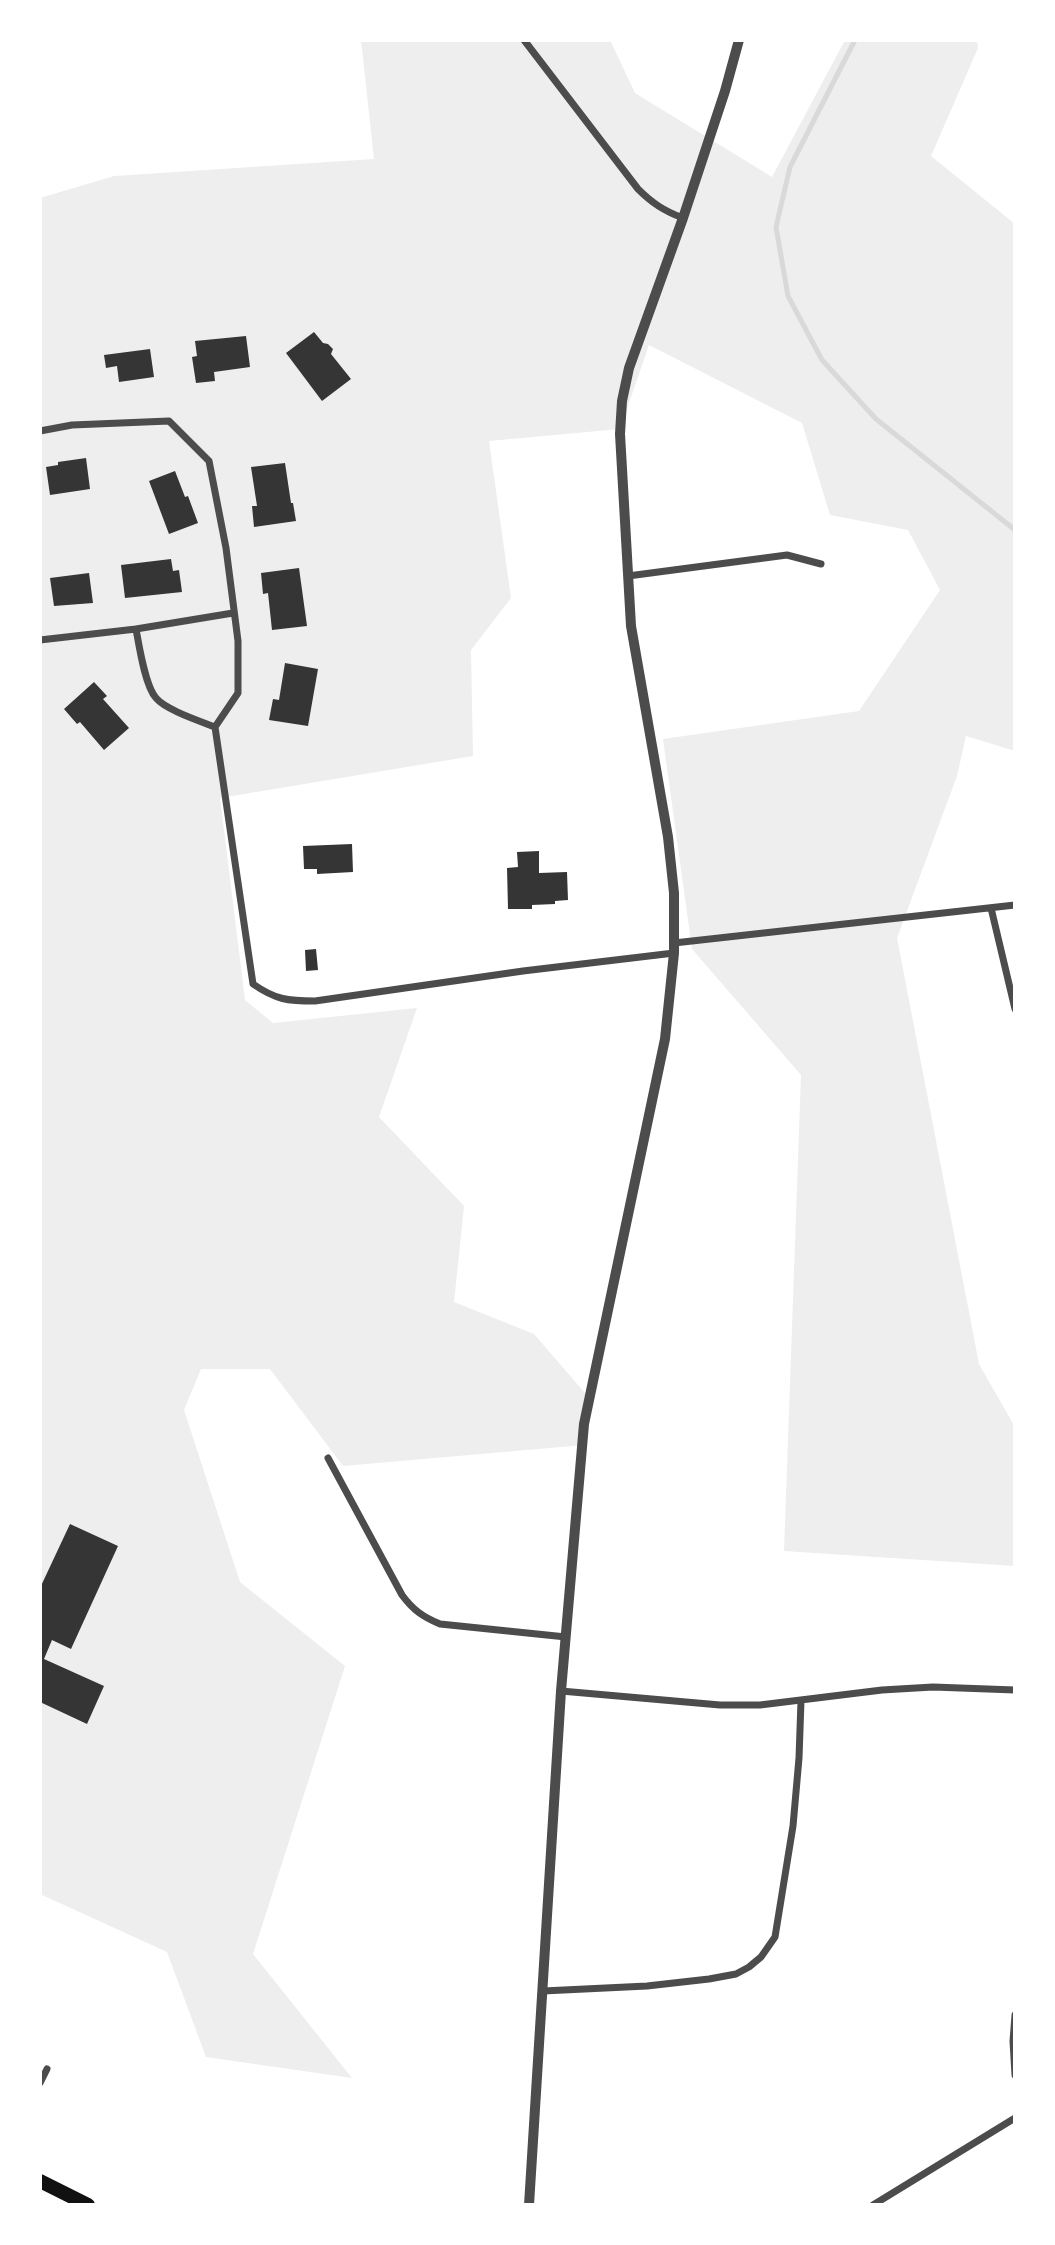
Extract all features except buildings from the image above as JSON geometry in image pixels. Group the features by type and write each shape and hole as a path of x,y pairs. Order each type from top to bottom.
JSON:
{"main road":[{"path":"40,2181 88,2205"}],"street":[{"path":"524,40 638,189 665,212 683,218"},
{"path":"530,2205 561,1691 584,1424 665,1039 674,948 674,893 668,837 631,626 620,434 622,401 629,368 683,218 739,40"},
{"path":"40,431 72,425 169,421 209,461 226,548 238,641 238,693 215,727 253,984 267,994 285,1001 315,1001 674,948 1015,905"},
{"path":"628,576 787,555 821,564"},
{"path":"40,640 136,629 233,613"},
{"path":"136,629 144,669 155,698 182,714 215,727"},
{"path":"991,908 1015,1009"},
{"path":"328,1458 402,1595 411,1607 425,1618 440,1624 566,1637"},
{"path":"561,1691 720,1706 760,1705 882,1690 933,1687 1015,1690"},
{"path":"542,1991 647,1986 709,1979 736,1974 761,1957 775,1937 793,1826 801,1701"},
{"path":"1015,2015 1015,2075"},
{"path":"40,2083 47,2069"},
{"path":"873,2205 1015,2118"}],"shaded area":[{"path":"361,40 610,40 635,93 772,177 845,40 977,40 978,48 931,156 1015,224 1015,751 966,736 957,776 897,938 979,1364 1015,1427 1015,1566 784,1551 801,1075 692,949 663,739 859,711 940,590 908,530 830,515 802,423 649,345 620,429 489,441 511,598 471,650 473,756 220,798 245,1000 273,1023 417,1008 379,1117 464,1206 454,1302 534,1334 591,1400 584,1445 343,1466 270,1369 201,1369 184,1410 240,1582 345,1666 253,1954 352,2078 206,2057 167,1952 40,1894 40,198 114,176 374,159"}],"waterway":[{"path":"855,40 790,167 776,227 788,296 822,360 876,419 1015,530"}]}
